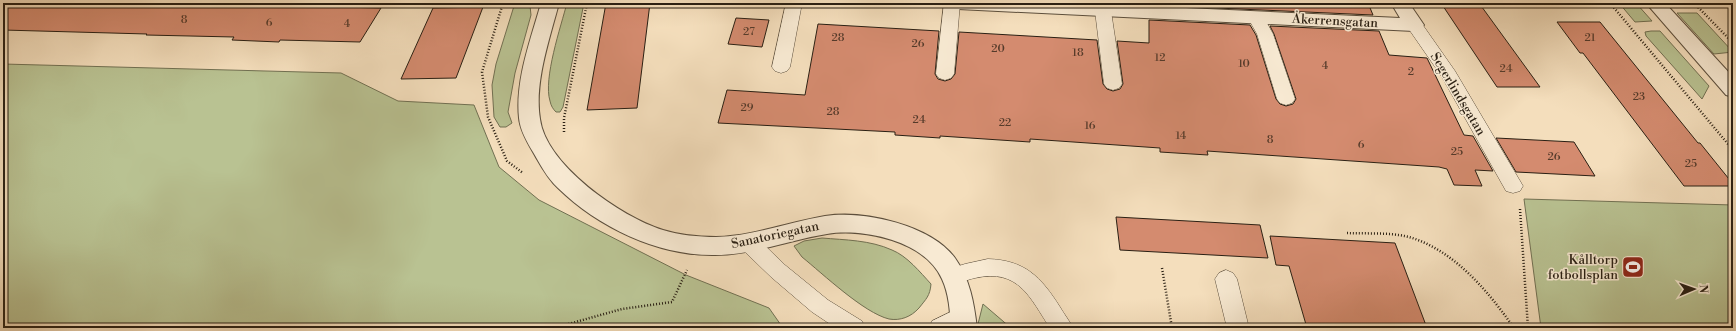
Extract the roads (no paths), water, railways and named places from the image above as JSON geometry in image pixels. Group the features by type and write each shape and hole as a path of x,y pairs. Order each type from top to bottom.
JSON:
{"street":[{"name":"Sanatoriegatan","path":"550,3 531,74 529,120 538,144 565,181 618,219 658,238 715,246 749,243 829,224 875,226 905,235 928,245 940,256 953,276 960,296 963,321"},
{"name":"Åkerrensgatan","path":"958,3 1414,25"},
{"name":"Segerlindsgatan","path":"1400,3 1414,25"},
{"path":"1655,3 1733,90"}],"lane":[{"path":"781,67 794,3"},
{"path":"945,74 952,3"},
{"path":"1103,11 1113,84"},
{"path":"1256,18 1264,34 1286,99"},
{"name":"Segerlindsgatan","path":"1414,25 1449,75 1513,186"},
{"path":"749,243 820,306 854,328"},
{"path":"953,276 975,268 996,266 1026,278 1038,292 1053,317 1062,328"},
{"path":"1226,279 1238,328"},
{"path":"940,328 963,321"}],"place":[{"name":"Kålltorp fotbollsplan","path":"1633,267"}]}
